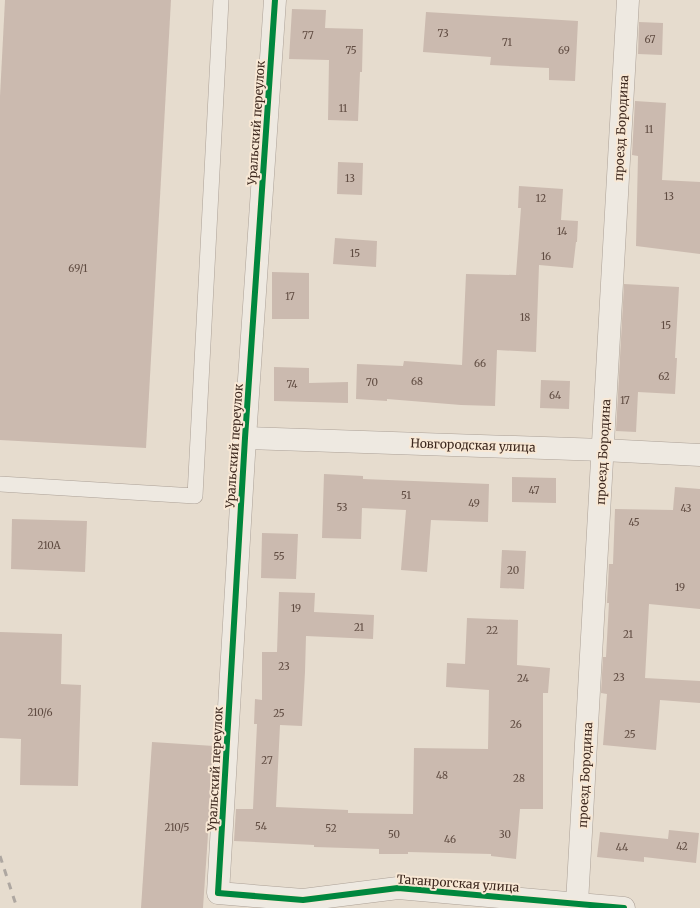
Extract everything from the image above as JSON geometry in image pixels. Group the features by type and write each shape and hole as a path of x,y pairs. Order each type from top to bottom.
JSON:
{"street":[{"name":"Уральский переулок","path":"218,893 245,438 275,0"},
{"name":"проезд Бородина","path":"577,903 628,0"},
{"name":"Новгородская улица","path":"245,438 603,450 700,456"},
{"name":"Таганрогская улица","path":"218,893 303,900 398,888 624,908"}],"lane":[{"path":"0,484 195,496 221,0"}],"building":[{"path":"5,0 171,0 146,448 0,440 0,96"},
{"path":"292,9 326,10 325,28 363,29 362,72 360,72 358,121 328,120 329,60 289,59"},
{"path":"426,12 578,21 575,81 549,80 549,68 490,65 491,57 423,52"},
{"path":"639,22 663,23 662,55 638,54"},
{"path":"635,101 666,103 662,180 700,182 700,254 636,246 638,156 632,155"},
{"path":"338,162 363,163 362,195 337,194"},
{"path":"519,186 563,189 561,220 578,221 577,242 573,268 539,265 536,352 497,350 495,406 461,405 387,399 387,401 356,399 357,364 403,366 404,361 462,365 466,274 516,275 521,208 518,208"},
{"path":"335,238 377,241 376,267 333,264"},
{"path":"272,272 309,273 309,319 272,319"},
{"path":"624,284 679,287 675,358 677,358 675,394 638,392 636,432 616,431"},
{"path":"274,367 309,368 309,383 348,382 348,403 274,401"},
{"path":"541,380 570,381 569,409 540,408"},
{"path":"324,474 363,476 363,479 489,484 488,522 431,520 427,572 401,570 406,510 362,508 361,539 322,538"},
{"path":"512,477 556,478 556,503 512,502"},
{"path":"675,487 700,489 700,609 649,604 645,678 700,681 700,703 660,700 656,750 603,745 607,694 601,693 603,657 606,657 609,603 607,603 609,564 613,564 615,509 673,510"},
{"path":"12,519 87,521 85,572 11,569"},
{"path":"262,533 298,534 296,579 261,578"},
{"path":"502,550 526,551 524,589 500,588"},
{"path":"279,592 315,593 314,612 374,615 373,639 306,636 302,726 280,725 276,807 348,810 348,813 413,814 414,748 488,749 489,690 446,687 447,663 465,664 467,618 518,620 517,665 550,668 548,693 543,693 543,809 520,809 516,859 491,856 491,854 408,852 408,854 379,854 379,849 314,847 314,845 234,841 236,809 253,809 257,724 254,724 255,699 262,700 262,652 277,652"},
{"path":"0,632 62,634 61,684 81,685 78,786 20,785 21,739 0,738"},
{"path":"152,742 214,746 203,908 141,908"},
{"path":"669,830 699,833 696,863 644,857 644,862 597,857 600,832 668,839"}],"railway":[{"path":"0,856 17,908"}],"cycle path":[{"path":"275,0 245,438 218,893 303,900 398,888 624,908"}]}
